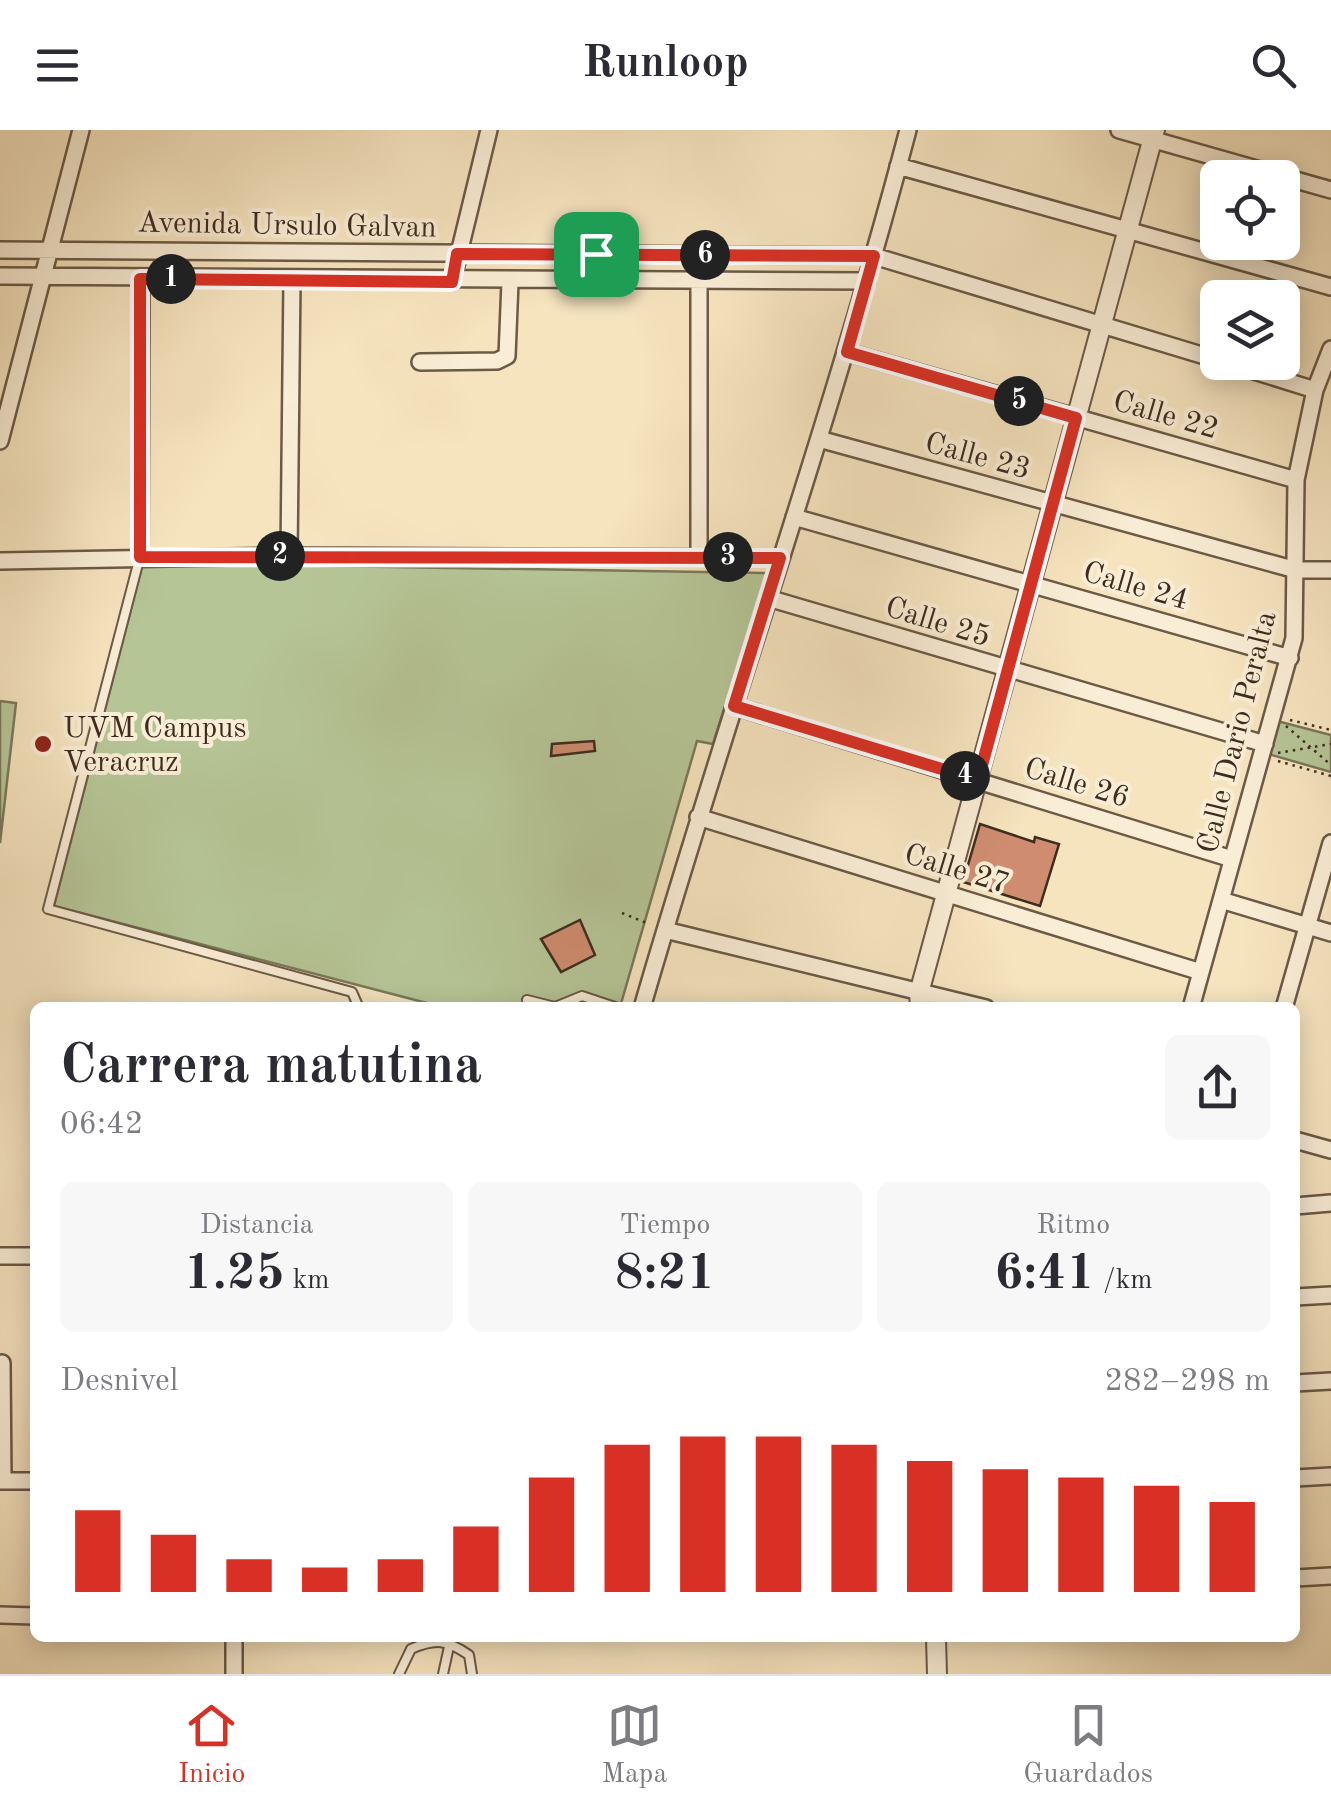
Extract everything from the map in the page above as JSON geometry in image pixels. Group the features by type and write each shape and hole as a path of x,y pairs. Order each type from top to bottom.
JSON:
{"street":[{"path":"0,441 82,130"},
{"path":"452,282 489,130"},
{"path":"644,1002 698,817 847,352 908,130"},
{"path":"1119,130 1154,135 1331,190"},
{"path":"665,930 919,1000 1154,135"},
{"path":"898,166 1331,287"},
{"name":"Avenida Ursulo Galvan","path":"0,250 874,256 1200,355"},
{"name":"Avenida Ursulo Galvan","path":"0,276 452,282 867,281"},
{"path":"140,279 140,557"},
{"path":"289,556 292,279"},
{"path":"420,362 497,361 507,356 510,282"},
{"path":"698,556 700,282"},
{"name":"Calle Dario Peralta","path":"1192,1002 1290,658 1297,602 1296,480 1315,390 1331,349"},
{"name":"Calle 22","path":"847,352 1296,480"},
{"path":"1283,380 1315,390"},
{"name":"Calle 23","path":"819,440 1296,570 1331,570"},
{"name":"Calle 24","path":"794,517 1290,658"},
{"path":"0,561 289,556 780,558"},
{"name":"Calle 25","path":"768,598 1264,750"},
{"name":"Calle 26","path":"734,706 1232,859"},
{"name":"Calle 27","path":"698,817 1200,972"},
{"path":"1286,1002 1331,843"},
{"path":"1221,900 1331,933"},
{"path":"1300,1141 1331,1150"},
{"path":"1300,1206 1331,1203"},
{"path":"0,1256 30,1256"},
{"path":"1300,1297 1331,1295"},
{"path":"2,1363 1,1481 30,1480"},
{"path":"1300,1383 1331,1381"},
{"path":"1300,1478 1331,1476"},
{"path":"1300,1578 1331,1576"},
{"path":"0,1616 30,1616"},
{"path":"234,1642 234,1674"},
{"path":"936,1642 937,1674"}],"lane":[{"path":"140,557 48,909 352,992 356,1002"},
{"path":"567,1002 582,996 600,1002"},
{"path":"527,1000 535,1002"},
{"path":"400,1674 411,1649 427,1642"},
{"path":"443,1674 450,1642 469,1655 472,1674"}],"path":[{"path":"1274,716 1331,730"},
{"path":"1274,716 1331,765"},
{"path":"1264,750 1331,744"},
{"path":"1264,750 1331,776"},
{"path":"622,913 665,930"}],"green space":[{"path":"143,563 767,573 713,744 697,741 621,1002 423,1002 54,906"},
{"path":"0,701 16,703 0,843"},
{"path":"1277,721 1331,735 1331,772 1268,754"}],"building":[{"path":"594,741 595,751 551,756 552,744"},
{"path":"980,824 1034,842 1035,837 1059,844 1040,906 963,882"},
{"path":"580,920 595,955 561,972 541,939"}],"place":[{"name":"UVM Campus Veracruz","path":"43,744"}],"route":[{"path":"457,254 596,254 874,256 847,352 1076,418 978,780 734,706 780,558 140,557 140,279 452,282 457,254"}]}
